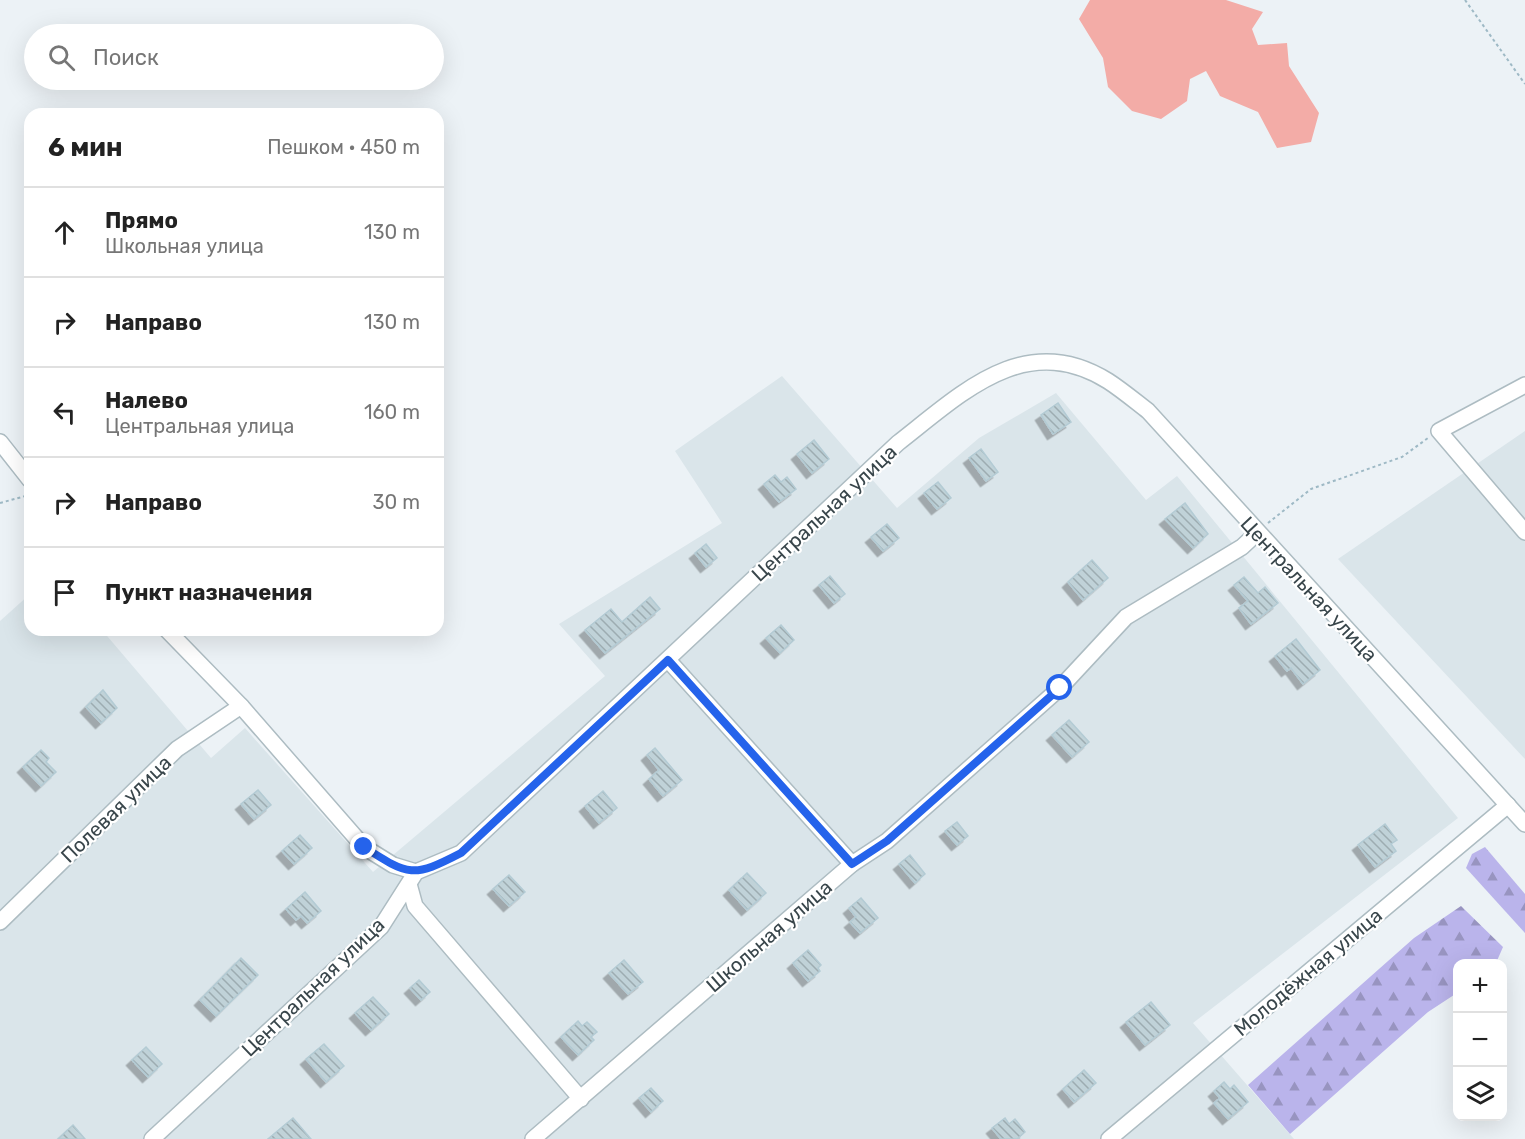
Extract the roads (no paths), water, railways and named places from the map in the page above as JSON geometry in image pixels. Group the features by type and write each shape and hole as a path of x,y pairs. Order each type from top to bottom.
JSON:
{"street":[{"name":"Центральная улица","path":"152,1139 381,927 413,878 461,853 898,443 957,398 1017,364 1053,361 1079,368 1107,380 1148,411 1525,824"},
{"path":"1525,385 1438,431 1525,532"},
{"path":"0,442 24,472"},
{"name":"Школьная улица","path":"533,1139 852,864 887,841 1060,688 1126,617 1242,547 1257,532"},
{"path":"173,636 242,706 364,847 413,878 415,906 581,1099"},
{"path":"668,660 852,864"},
{"name":"Полевая улица","path":"0,922 177,749 242,706"},
{"name":"Молодёжная улица","path":"1109,1139 1508,805"}]}
